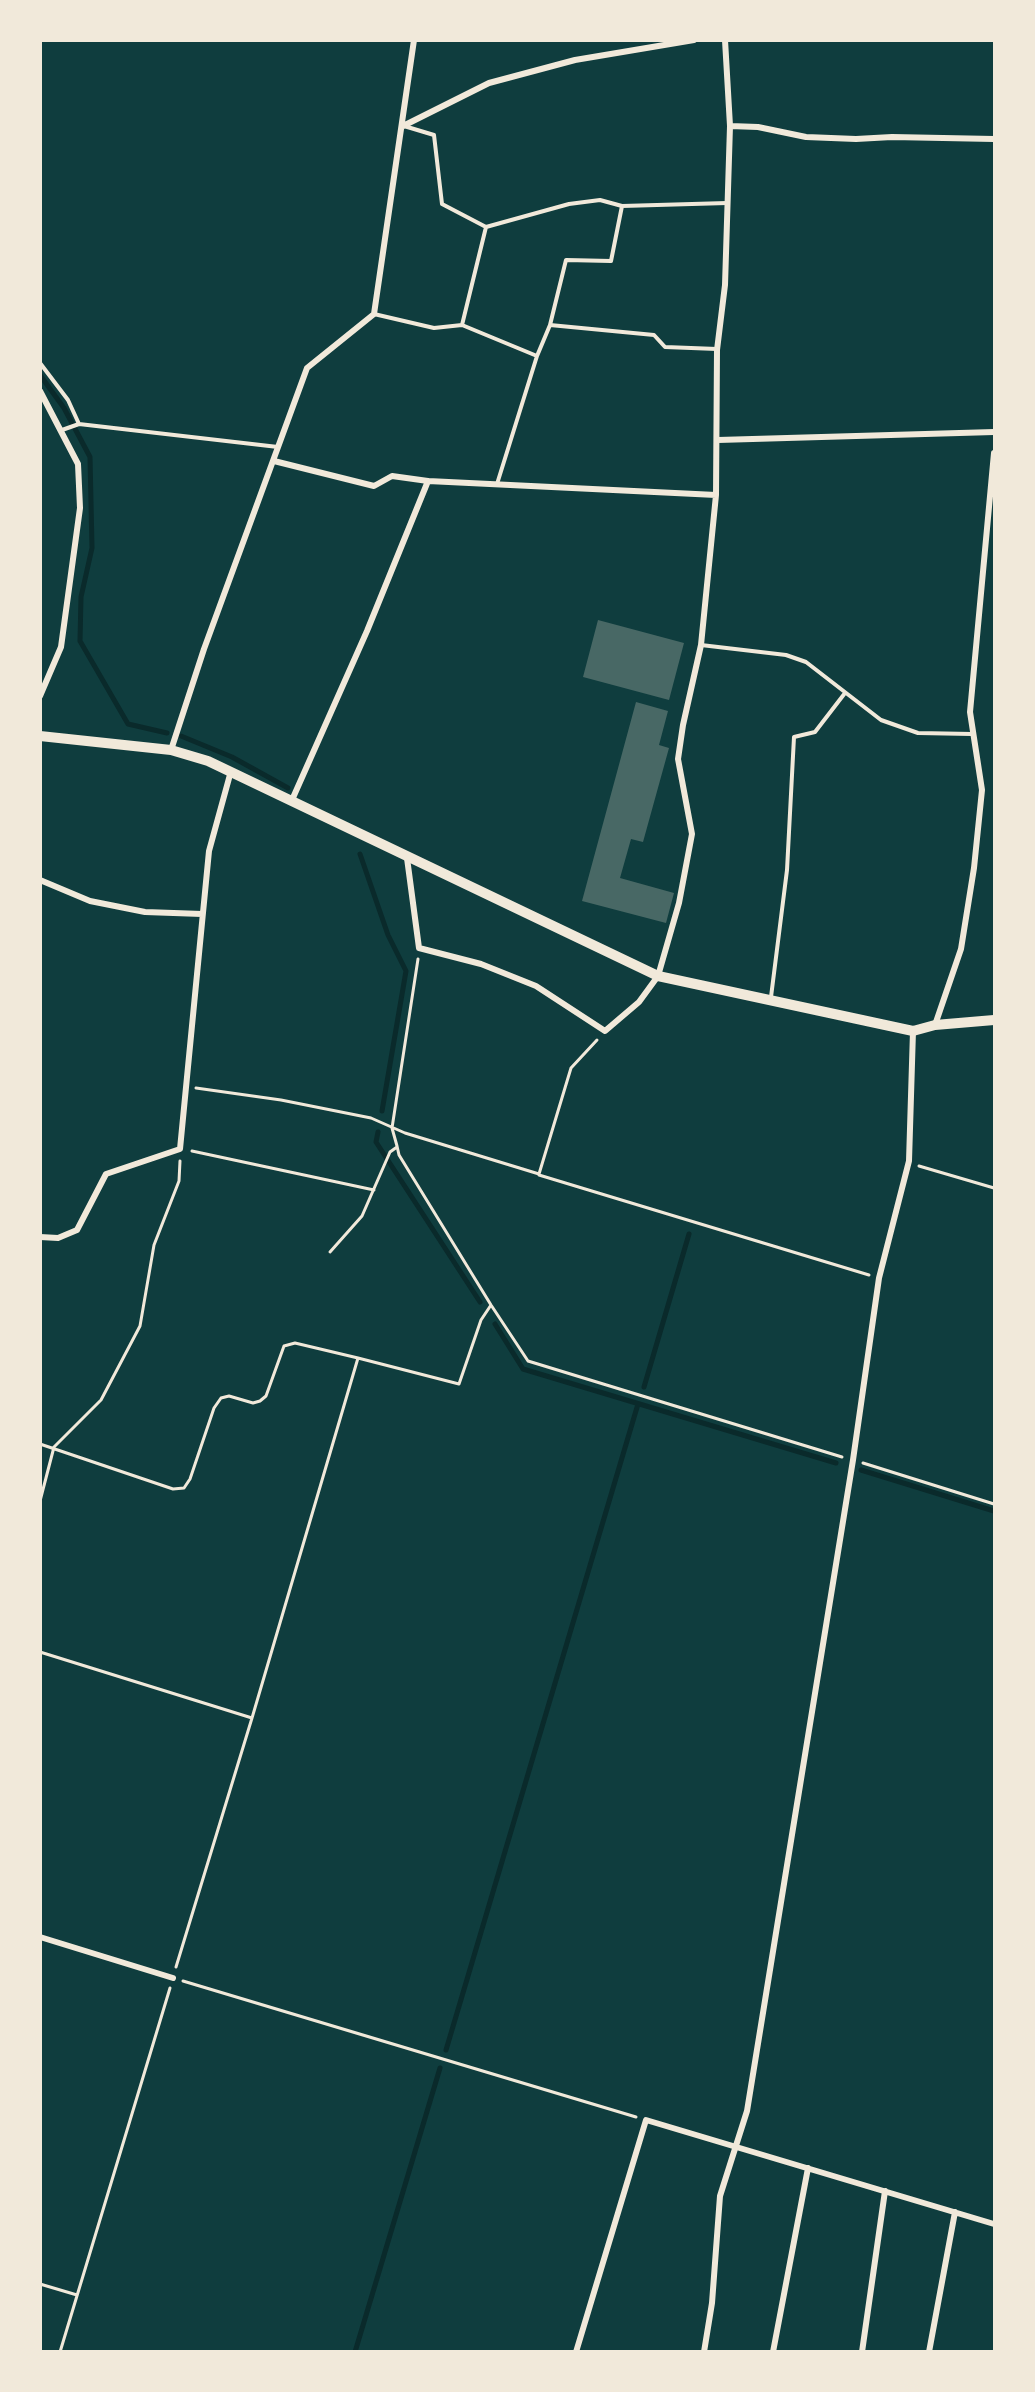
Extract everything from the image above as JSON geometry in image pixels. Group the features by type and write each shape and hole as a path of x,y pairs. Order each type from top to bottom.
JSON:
{"main road":[{"path":"40,736 171,750 208,761 658,976 712,990 771,999 913,1031 935,1025 994,1020"}],"street":[{"path":"171,750 204,649 307,368 374,314 414,40"},
{"path":"403,126 489,83 575,60 694,40"},
{"path":"407,858 419,948 481,964 536,986 605,1031 639,1002 658,976 680,903 692,834 678,759 683,725 702,645 716,495 717,350 725,285 730,126 725,40"},
{"path":"730,126 758,127 806,137 994,139"},
{"path":"40,391 65,429 78,464 80,508 62,647 40,696"},
{"path":"718,440 994,432"},
{"path":"935,1025 961,949 974,868 982,790 970,712 994,453"},
{"path":"274,461 374,486 393,476 428,482 716,495"},
{"path":"292,800 367,631 428,482"},
{"path":"40,1238 58,1238 77,1230 106,1174 180,1149 209,851 231,771"},
{"path":"40,880 90,902 145,912 202,914"},
{"path":"704,2352 712,2303 717,2216 735,2146 747,2111 853,1460 879,1278 908,1166 914,1077 913,1031"},
{"path":"40,1937 173,1978"},
{"path":"576,2352 646,2120 994,2224"},
{"path":"773,2352 808,2168"},
{"path":"862,2352 885,2192"},
{"path":"929,2352 955,2212"}],"lane":[{"path":"403,126 434,135 442,204 486,227 569,204 600,200 622,206 727,203"},
{"path":"496,484 537,356 550,325 566,260 611,261 622,206"},
{"path":"462,325 486,227"},
{"path":"374,314 434,328 462,325 537,356"},
{"path":"550,325 654,335 665,347 717,350"},
{"path":"40,363 68,400 79,424"},
{"path":"65,429 79,424 279,447"},
{"path":"702,645 786,655 806,662 881,720 918,733 972,734"},
{"path":"771,999 787,870 794,737 815,732 844,693"}],"path":[{"path":"419,948 392,1128 399,1155 491,1305 528,1360 994,1504"},
{"path":"538,1174 571,1068 605,1031"},
{"path":"185,1086 281,1100 371,1118 392,1128 538,1174 879,1278"},
{"path":"330,1252 362,1216 390,1152 397,1146"},
{"path":"40,1501 54,1447 100,1400 140,1326 154,1245 179,1181 180,1149 374,1190"},
{"path":"908,1166 925,1166 994,1188"},
{"path":"40,1444 173,1489 184,1488 190,1479 214,1408 220,1398 229,1396 253,1403 260,1401 266,1396 284,1346 295,1343 459,1384 482,1320 491,1305"},
{"path":"60,2352 252,1718 358,1358"},
{"path":"40,1652 252,1718"},
{"path":"173,1978 646,2120"},
{"path":"40,2284 77,2295"}],"building":[{"path":"598,620 684,643 669,700 583,677"},
{"path":"636,702 668,711 659,745 669,748 643,842 631,839 620,878 674,893 666,923 582,901"}],"waterway":[{"path":"40,375 64,408 90,457 92,548 81,597 80,641 128,724 167,733"},
{"path":"181,736 232,757 288,788"},
{"path":"360,854 388,935 406,971 382,1111"},
{"path":"378,1132 376,1142 480,1302"},
{"path":"644,1387 689,1234"},
{"path":"495,1324 523,1369 836,1463"},
{"path":"446,2050 638,1404"},
{"path":"861,1470 994,1511"},
{"path":"355,2352 440,2068"}]}
